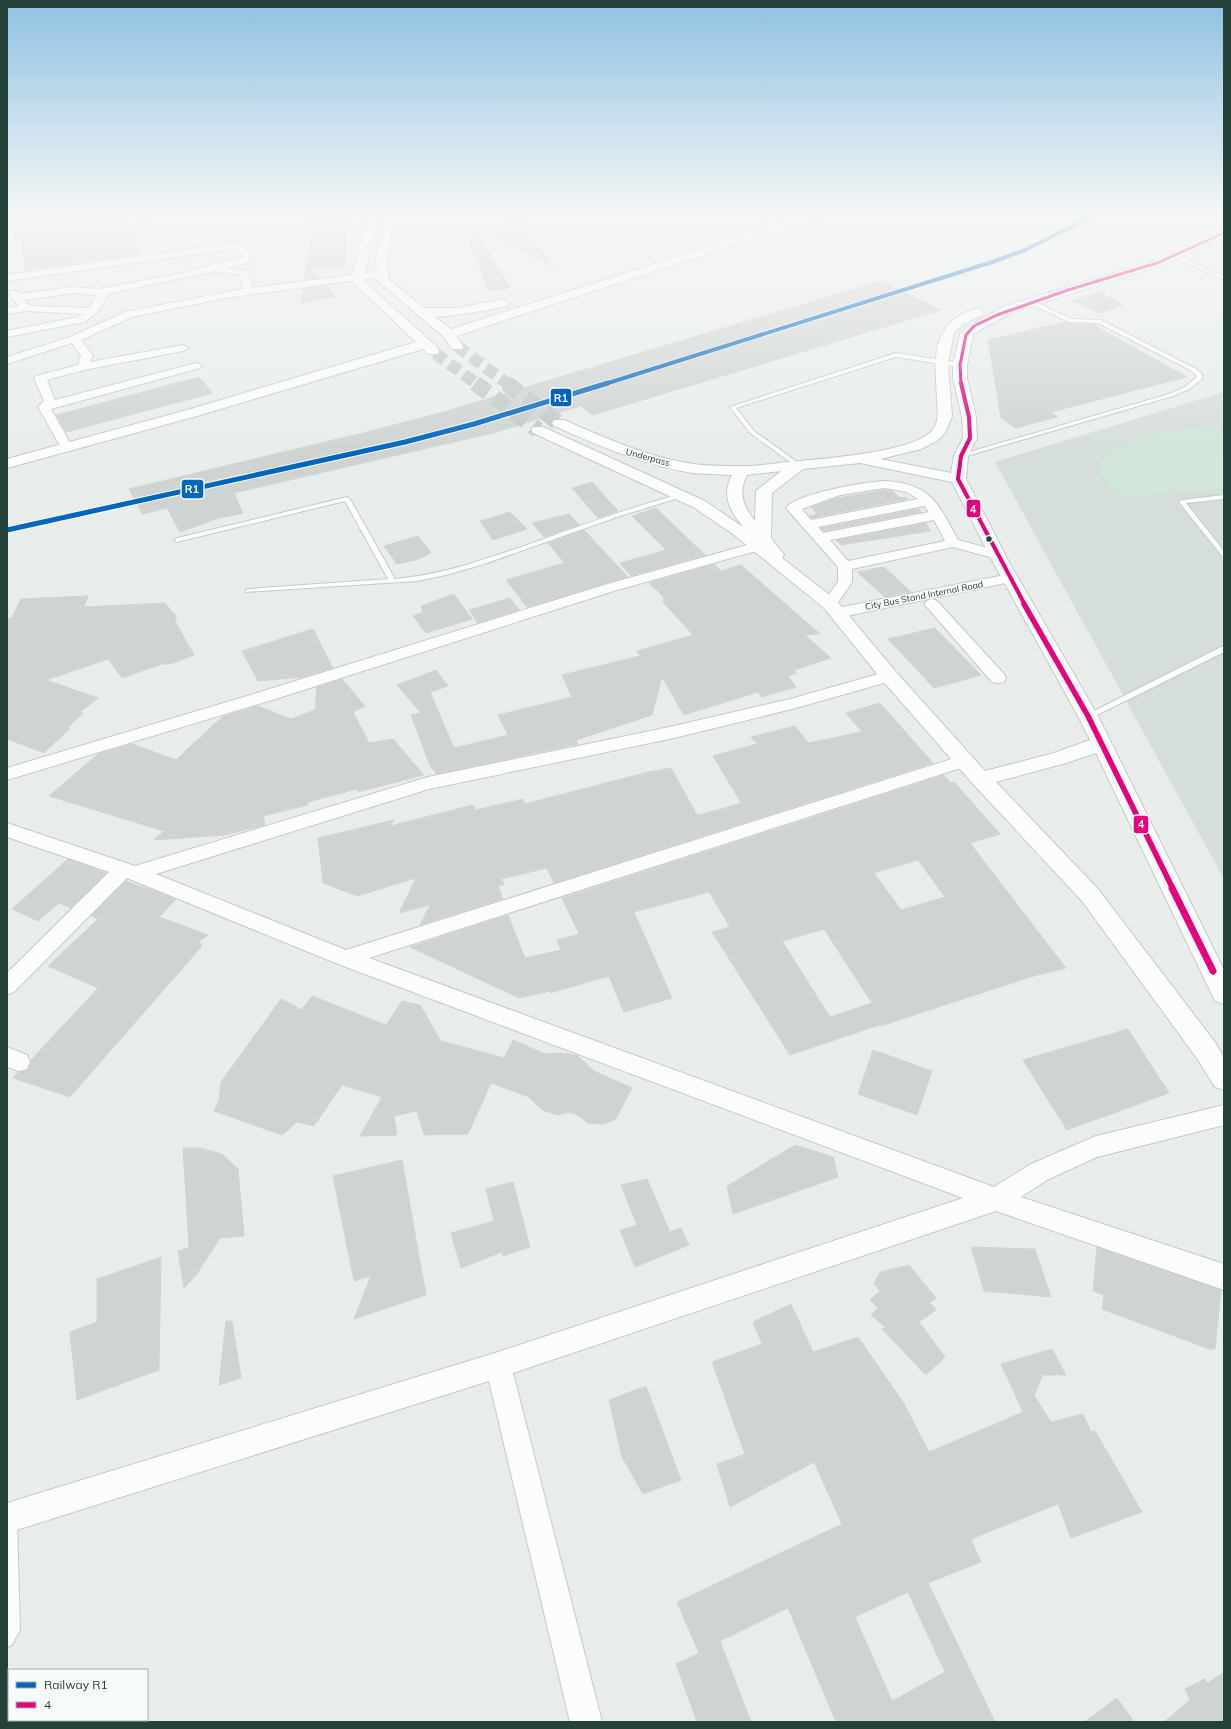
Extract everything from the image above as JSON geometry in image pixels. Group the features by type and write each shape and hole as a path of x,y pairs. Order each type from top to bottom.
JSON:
{"main road":[{"path":"7,464 64,445 267,386 426,345 371,294"},
{"path":"398,294 449,334 457,346"},
{"path":"449,334 574,294"},
{"path":"860,459 916,446 932,438 940,430 945,416 942,362 948,332 959,321 983,309 1028,294"},
{"path":"1057,294 1030,302 997,315 969,330 966,334 960,365 960,378 969,418 970,438 961,456 958,478 997,555 1088,716 1100,744 1224,994"},
{"path":"421,312 446,313 470,310 515,299"},
{"name":"Underpass","path":"559,423 615,447 643,456 692,468 742,471 860,459"},
{"name":"Underpass","path":"538,430 699,504 739,531 761,542"},
{"path":"7,456 64,445"},
{"path":"860,459 958,478"},
{"path":"761,542 764,491 799,466"},
{"path":"742,471 735,480 733,495 739,511 761,542 793,574 837,613 889,676 980,779 1090,896 1204,1048 1224,1079"},
{"path":"980,779 1059,758 1100,744"}],"street":[{"path":"14,294 26,308"},
{"path":"17,298 53,294"},
{"path":"7,334 81,320 92,311 100,301 102,294"},
{"path":"7,361 74,339 129,314 240,294"},
{"path":"7,311 26,308 129,314"},
{"path":"74,339 87,356 83,367"},
{"path":"44,407 50,402 40,378 83,367 183,348"},
{"path":"44,407 196,366"},
{"path":"44,407 64,445"},
{"path":"837,613 845,582 845,566 793,508 816,497 882,484 912,489 927,501 953,543"},
{"path":"798,513 912,489"},
{"path":"808,525 927,501"},
{"path":"820,538 937,515"},
{"path":"7,774 266,696 609,588 761,542"},
{"path":"845,566 953,543 997,555"},
{"name":"City Bus Stand Internal Road","path":"837,613 932,604 1013,583"},
{"name":"City Bus Stand Internal Road","path":"837,613 1013,583"},
{"path":"932,604 998,678"},
{"path":"7,986 129,871 428,783 681,730 792,704 889,676"},
{"path":"345,958 964,760"},
{"path":"7,830 129,871 345,958 996,1199 1224,1277"},
{"path":"8,1517 498,1365 996,1199 1038,1172 1070,1156 1096,1147 1224,1115"},
{"path":"498,1365 586,1722"}],"lane":[{"path":"961,456 1171,395 1187,388 1199,380 1199,374 1194,370 1105,323 1094,320 1072,320 1030,302"},
{"path":"799,466 752,432 733,407 896,355 960,365"},
{"path":"248,590 417,579 482,563 618,515 680,496"},
{"path":"1224,497 1182,502 1224,555"},
{"path":"177,540 347,499 392,580"},
{"path":"1088,716 1224,649"},
{"path":"7,1640 13,1630 8,1517"}],"shaded area":[{"path":"1224,392 1224,879 995,462"}],"green space":[{"path":"1206,428 1224,428 1224,489 1122,498 1107,484 1098,468 1107,453 1158,433"}],"building":[{"path":"302,294 333,294 335,296 301,303"},
{"path":"839,294 907,294 941,310 593,415 581,406 493,433 234,493 243,513 216,519 180,532 167,508 142,514 129,489 371,431 443,412"},
{"path":"1095,294 1103,294 1123,305 1099,313 1072,301"},
{"path":"1066,322 1092,324 1187,377 1051,412 1058,417 1015,428 1001,418 988,340"},
{"path":"199,377 213,393 66,432 56,415"},
{"path":"592,482 618,511 598,518 572,488"},
{"path":"885,490 892,491 900,498 906,497 908,499 812,518 810,516 817,514 811,507 837,498"},
{"path":"656,508 705,555 631,576 620,563 666,550 632,516"},
{"path":"917,509 921,512 824,531 821,528"},
{"path":"510,512 527,529 493,540 480,521"},
{"path":"569,514 579,525 544,537 532,523"},
{"path":"926,523 930,531 841,545 836,540"},
{"path":"584,530 628,577 527,607 506,580 564,563 548,543"},
{"path":"418,536 431,553 416,560 397,564 384,546"},
{"path":"714,564 721,571 741,565 820,634 805,635 831,658 794,670 796,673 788,676 796,687 762,697 758,692 684,715 662,677 652,715 576,740 578,744 437,774 430,766 411,715 421,713 397,685 436,670 448,686 430,692 454,748 508,735 498,715 572,697 562,675 640,656 637,651 693,635 663,602 664,597 649,583"},
{"path":"884,567 911,592 885,597 857,572"},
{"path":"454,594 472,619 426,633 413,616 423,612 421,606"},
{"path":"88,596 84,607 165,603 176,616 175,621 194,655 171,664 162,664 122,678 108,659 46,680 98,698 80,712 83,713 44,753 7,739 7,619 12,618 21,599"},
{"path":"510,598 519,610 478,623 469,610"},
{"path":"935,628 981,675 934,688 888,639"},
{"path":"313,629 333,668 304,677 258,681 242,651"},
{"path":"342,679 365,706 353,712 369,743 393,739 424,775 358,792 357,789 307,802 308,805 263,816 265,825 225,835 154,840 164,831 49,796 98,754 132,744 176,760 222,717 257,706 291,719 315,710 317,687"},
{"path":"880,703 933,763 554,883 547,868 501,879 504,884 498,886 503,899 420,925 430,905 399,913 416,878 357,896 323,883 318,838 394,820 390,826 473,805 475,810 523,799 525,804 648,772 671,768 697,815 741,803 713,756 757,744 751,737 795,726 808,743 862,732 846,713"},
{"path":"944,775 950,783 954,782 1000,834 970,843 1066,968 1030,977 790,1055 712,932 730,927 709,892 634,912 672,998 624,1012 609,976 550,993 550,991 519,998 410,947 508,915 525,958 561,950 557,940 579,934 562,898","holes":["918,860 945,897 901,910 874,873","824,929 872,1003 830,1017 782,941"]},
{"path":"68,859 106,873 71,908 59,903 38,921 12,909"},
{"path":"126,881 176,899 159,917 208,935 199,941 202,946 70,1097 13,1078 18,1072 28,1070 31,1060 98,988 48,966 98,919 91,916"},
{"path":"312,996 386,1025 402,1001 420,1005 441,1041 504,1058 513,1040 545,1054 560,1053 577,1055 594,1071 632,1088 615,1120 602,1124 588,1123 576,1114 568,1112 558,1115 542,1110 529,1097 491,1083 468,1134 424,1135 417,1111 394,1116 397,1135 360,1136 382,1097 342,1085 314,1126 297,1122 282,1135 214,1111 219,1100 221,1082 281,999 302,1010"},
{"path":"1128,1029 1169,1093 1067,1130 1023,1060"},
{"path":"873,1050 932,1071 917,1115 858,1094"},
{"path":"795,1145 833,1157 838,1177 733,1214 727,1186"},
{"path":"183,1148 200,1148 222,1154 238,1169 244,1236 220,1238 197,1274 184,1288 178,1251 189,1248"},
{"path":"402,1160 426,1295 354,1319 371,1276 354,1281 333,1176"},
{"path":"647,1179 670,1232 681,1228 689,1245 635,1267 620,1230 637,1225 621,1185"},
{"path":"513,1182 530,1247 503,1256 502,1252 461,1268 451,1233 494,1221 486,1189"},
{"path":"971,1247 1035,1249 1051,1297 984,1291"},
{"path":"1097,1247 1221,1290 1215,1349 1213,1348 1212,1350 1102,1309 1104,1295 1093,1291"},
{"path":"161,1257 159,1370 77,1400 70,1332 97,1322 97,1279"},
{"path":"909,1265 936,1298 930,1303 936,1310 919,1322 945,1357 926,1375 882,1329 886,1328 871,1315 878,1308 870,1300 880,1291 874,1284 880,1272"},
{"path":"791,1304 813,1352 858,1337 903,1402 929,1452 1023,1412 1001,1364 1052,1349 1066,1375 1043,1375 1034,1395 1051,1422 1083,1414 1091,1432 1095,1431 1142,1512 1071,1538 1058,1504 971,1539 981,1562 928,1583 995,1722 836,1722 788,1608 720,1641 751,1722 697,1722 676,1664 699,1653 677,1602 842,1524 814,1462 730,1507 717,1464 745,1454 712,1362 762,1344 753,1322","holes":["908,1592 945,1672 892,1701 855,1617"]},
{"path":"226,1321 232,1321 241,1378 219,1385"},
{"path":"646,1386 681,1480 643,1494 622,1457 609,1400"},
{"path":"1224,1672 1224,1722 1164,1722 1190,1700 1185,1689 1204,1679 1208,1683"},
{"path":"1117,1698 1134,1722 1084,1722"}],"tunnel":[{"path":"457,346 508,384"},
{"path":"435,353 477,384"},
{"path":"475,383 538,430"},
{"path":"506,383 559,423"}],"rail line":[{"name":"R1","path":"7,530 405,442 474,424 892,294"}],"transit line":[{"name":"4","path":"1058,294 997,315 974,326 966,335 960,365 960,378 969,417 970,438 961,456 958,479 1002,564 1088,716 1213,971"}]}
